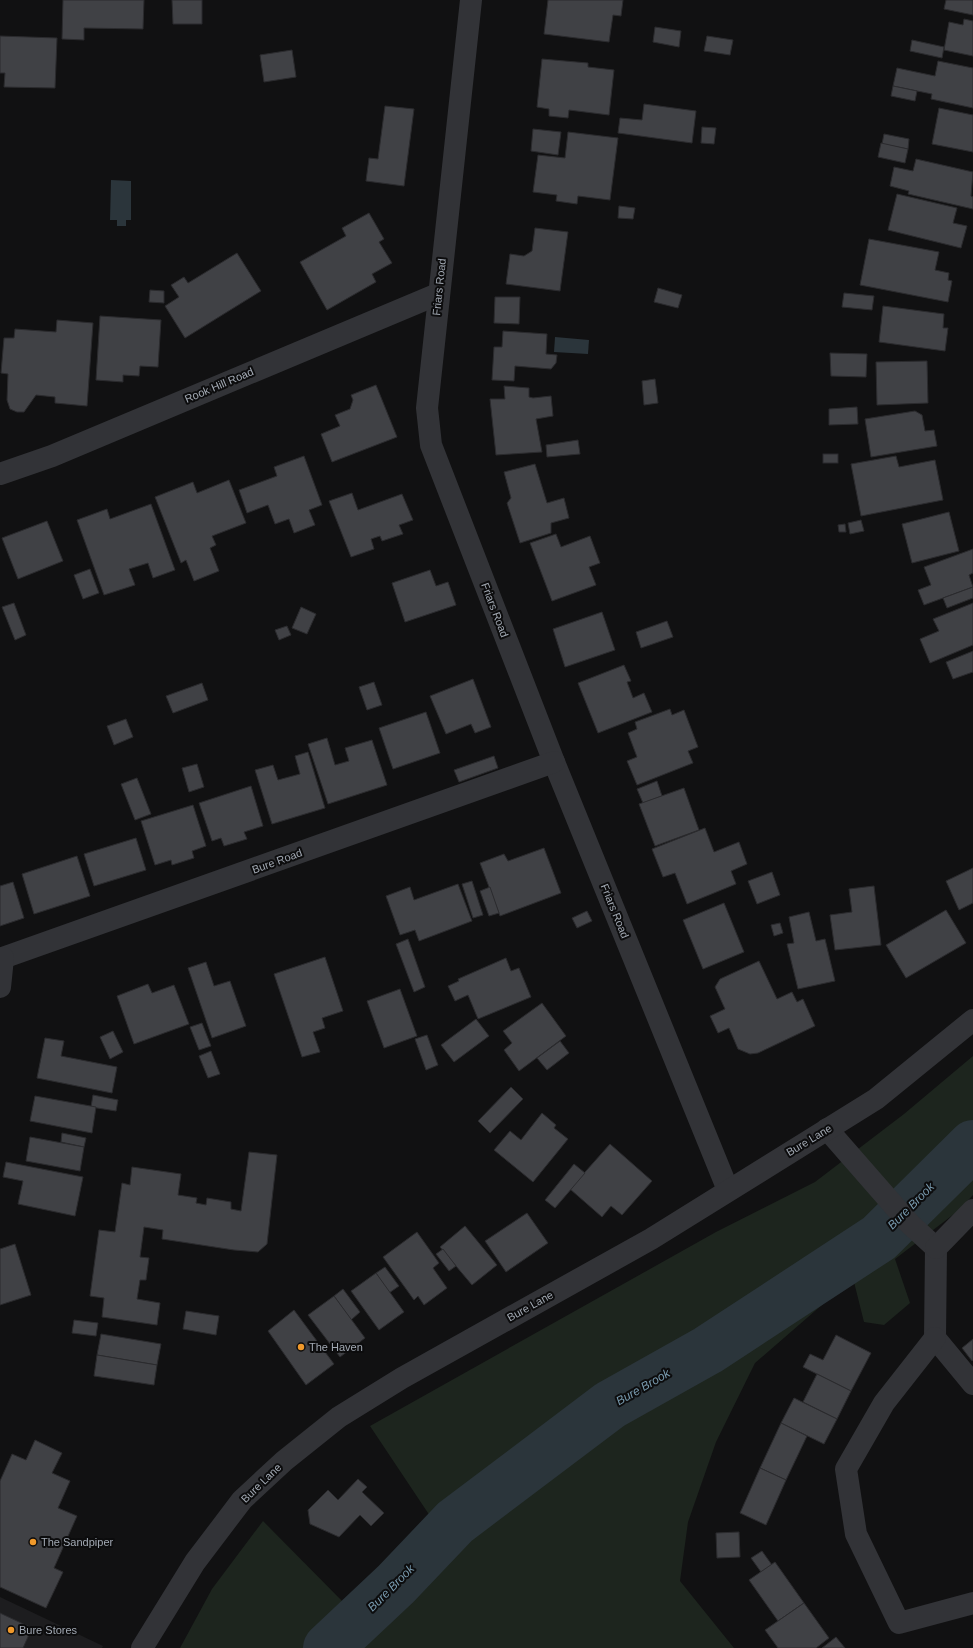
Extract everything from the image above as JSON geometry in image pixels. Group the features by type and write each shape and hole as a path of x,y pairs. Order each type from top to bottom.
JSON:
{"street":[{"name":"Friars Road","path":"471,0 438,294 427,408 431,445 554,762 728,1190"},
{"name":"Rook Hill Road","path":"0,474 52,456 438,294"},
{"name":"Bure Road","path":"2,959 554,762"},
{"path":"0,987 2,959"},
{"name":"Bure Lane","path":"142,1648 195,1562 242,1500 284,1461 339,1417 402,1378 651,1239 876,1099 973,1020"},
{"path":"827,1129 910,1224 936,1248"},
{"path":"973,1210 936,1248 935,1338 884,1403 846,1469 856,1534 899,1623 973,1603"},
{"path":"935,1338 973,1384"}],"shaded area":[{"path":"111,180 131,181 131,220 126,220 126,226 117,226 117,220 110,220"},
{"path":"555,337 589,340 588,354 554,352"},
{"path":"973,1056 973,1195 958,1211 895,1259 910,1303 884,1325 864,1322 853,1278 755,1363 716,1442 688,1522 680,1581 734,1648 180,1648 212,1589 263,1521 346,1605 366,1605 420,1590 438,1528 370,1426 716,1232 815,1182 904,1114"},
{"path":"0,1597 103,1646 102,1648 0,1648"}],"building":[{"path":"63,0 144,0 143,29 84,28 84,40 62,39"},
{"path":"172,0 202,0 202,24 173,24"},
{"path":"548,0 623,0 621,16 613,15 609,42 544,34"},
{"path":"946,0 973,0 973,15 944,9"},
{"path":"964,19 973,21 973,56 944,50 949,22 963,25"},
{"path":"655,27 681,31 679,47 653,42"},
{"path":"0,36 57,38 55,88 4,87 5,73 0,73"},
{"path":"707,36 733,40 730,55 704,51"},
{"path":"912,40 944,47 942,58 910,51"},
{"path":"292,50 296,77 264,82 260,55"},
{"path":"542,59 588,63 588,67 614,70 609,115 569,110 568,118 549,116 549,109 537,107"},
{"path":"938,61 973,68 973,108 931,99 932,94 893,86 897,68 935,76"},
{"path":"893,86 917,91 915,101 891,96"},
{"path":"644,104 696,111 692,143 618,133 620,118 642,120"},
{"path":"385,106 414,109 404,186 366,181 369,158 378,159"},
{"path":"939,108 973,115 973,152 932,144"},
{"path":"702,127 716,128 714,144 701,143"},
{"path":"533,129 561,132 558,155 531,151"},
{"path":"568,132 618,138 610,200 578,196 577,204 556,201 557,195 533,192 538,155 565,158"},
{"path":"884,134 909,139 908,149 882,144"},
{"path":"881,143 908,149 905,163 878,157"},
{"path":"916,159 973,172 971,196 973,197 973,209 908,194 909,191 890,186 894,167 913,171"},
{"path":"897,194 957,208 953,223 967,226 961,248 888,230"},
{"path":"619,206 635,208 633,219 618,218"},
{"path":"369,213 384,239 379,242 392,263 372,274 376,282 327,310 300,262 346,236 342,228"},
{"path":"535,228 568,232 560,291 506,284 510,254 524,256 532,251"},
{"path":"869,239 939,252 935,270 949,273 948,280 952,281 948,302 860,285"},
{"path":"237,253 261,291 185,338 165,306 179,297 171,285 184,277 188,283"},
{"path":"658,288 682,295 678,308 654,302"},
{"path":"150,290 164,291 164,303 149,302"},
{"path":"844,293 874,296 872,310 842,307"},
{"path":"495,297 520,297 519,324 494,323"},
{"path":"883,306 944,314 943,328 948,328 945,351 879,342"},
{"path":"100,316 161,320 158,367 140,366 139,376 123,375 123,382 96,380"},
{"path":"57,320 93,323 87,406 55,403 55,397 36,395 24,412 17,412 10,409 7,400 8,374 1,373 4,338 14,338 15,329 56,332"},
{"path":"503,331 547,334 546,354 557,355 556,363 551,369 515,366 514,381 492,380 494,347 502,347"},
{"path":"830,353 867,354 866,377 831,376"},
{"path":"927,361 928,403 877,405 876,362"},
{"path":"655,379 658,403 644,405 642,381"},
{"path":"376,385 397,437 332,462 321,434 340,426 335,415 350,409 353,400 351,395"},
{"path":"504,386 529,388 529,397 533,398 551,396 553,416 536,419 542,452 496,455 490,399 505,399"},
{"path":"857,407 858,424 829,425 829,409"},
{"path":"915,411 922,415 925,431 934,430 937,446 871,457 865,419"},
{"path":"578,440 580,454 547,457 546,445"},
{"path":"823,454 838,454 838,463 823,463"},
{"path":"304,456 322,505 309,510 315,525 294,533 289,519 275,524 268,505 247,513 239,490 277,476 274,467"},
{"path":"896,456 899,467 935,460 943,500 861,516 851,464"},
{"path":"535,464 547,503 564,498 569,518 551,523 551,533 520,543 507,503 511,498 504,472"},
{"path":"229,480 246,523 212,536 216,545 210,548 219,571 194,581 186,560 181,563 155,497 193,482 197,493"},
{"path":"352,493 358,510 402,494 413,520 399,525 403,534 382,541 380,536 371,539 374,549 351,557 329,501"},
{"path":"151,504 175,570 153,578 148,563 129,569 135,585 104,595 77,520 107,509 110,519"},
{"path":"949,512 959,551 912,563 902,524"},
{"path":"861,520 864,531 850,534 848,523"},
{"path":"47,521 63,561 18,579 2,538"},
{"path":"845,524 846,532 839,532 838,525"},
{"path":"556,534 561,547 590,536 600,563 589,567 596,585 552,601 530,543"},
{"path":"973,549 973,573 969,575 973,587 924,605 918,590 931,585 924,567"},
{"path":"90,569 99,593 83,599 74,575"},
{"path":"430,570 436,586 448,582 456,605 405,622 392,583"},
{"path":"973,587 973,598 947,608 943,598"},
{"path":"14,603 26,635 15,640 2,607"},
{"path":"973,603 973,645 930,663 920,639 939,631 933,619"},
{"path":"301,607 316,614 307,634 292,628"},
{"path":"602,612 615,650 565,667 553,629"},
{"path":"667,621 673,637 641,648 636,632"},
{"path":"287,626 291,635 279,640 275,630"},
{"path":"973,651 973,672 953,679 946,662"},
{"path":"624,665 631,681 627,682 633,698 644,693 652,712 598,733 578,683"},
{"path":"473,679 491,727 475,733 471,724 446,734 430,696"},
{"path":"374,682 382,705 367,710 359,687"},
{"path":"202,683 208,700 173,713 166,696"},
{"path":"670,709 672,715 684,710 698,747 688,751 693,763 637,785 627,761 637,757 628,733 637,729 635,722"},
{"path":"426,712 440,753 393,769 379,728"},
{"path":"126,719 133,737 114,745 107,726"},
{"path":"327,738 335,765 349,761 345,748 372,740 387,785 328,804 308,744"},
{"path":"308,752 325,808 272,824 255,770 273,765 278,780 300,774 295,756"},
{"path":"494,756 498,768 459,782 454,770"},
{"path":"197,764 204,787 189,792 182,768"},
{"path":"137,778 151,814 135,820 121,784"},
{"path":"657,781 662,796 643,803 637,789"},
{"path":"251,786 263,826 244,832 247,839 224,846 221,838 212,841 199,803"},
{"path":"684,788 699,830 655,846 639,804"},
{"path":"193,805 206,846 192,851 194,858 172,865 171,860 155,865 141,821"},
{"path":"705,828 714,852 739,842 747,864 731,871 736,884 687,904 675,873 663,877 652,849"},
{"path":"136,838 146,870 94,886 84,854"},
{"path":"544,848 561,893 500,916 480,863 504,854 508,861"},
{"path":"77,856 90,896 34,914 22,874"},
{"path":"973,868 973,903 959,910 946,881"},
{"path":"772,872 780,895 757,904 748,881"},
{"path":"472,881 483,915 473,918 462,884"},
{"path":"13,882 24,918 0,926 0,886"},
{"path":"458,884 472,921 419,941 415,930 400,935 386,896 410,887 414,900"},
{"path":"874,886 881,945 835,950 830,915 852,912 849,889"},
{"path":"490,887 499,913 489,916 480,891"},
{"path":"724,903 744,952 703,969 683,920"},
{"path":"946,910 966,943 906,978 886,945"},
{"path":"587,911 592,921 577,928 572,918"},
{"path":"809,912 816,941 825,939 835,981 798,989 787,944 794,943 789,917"},
{"path":"780,923 783,933 774,936 771,925"},
{"path":"408,939 425,987 414,992 396,944"},
{"path":"325,957 343,1011 322,1018 325,1028 313,1032 320,1052 302,1057 274,974"},
{"path":"506,958 511,971 519,968 531,997 478,1019 468,995 455,1001 448,986 459,981 458,979"},
{"path":"759,961 777,999 792,992 797,1002 803,999 815,1026 758,1053 750,1054 738,1049 729,1028 718,1033 710,1016 725,1009 715,987 720,979"},
{"path":"206,962 214,986 230,981 246,1026 212,1038 188,968"},
{"path":"148,984 152,993 174,985 189,1024 134,1044 117,996"},
{"path":"400,989 417,1036 384,1048 367,1001"},
{"path":"542,1003 566,1036 519,1071 504,1050 512,1043 503,1031"},
{"path":"476,1019 489,1036 454,1062 441,1045"},
{"path":"202,1023 211,1046 199,1050 190,1027"},
{"path":"113,1031 123,1052 110,1059 100,1037"},
{"path":"427,1035 438,1065 426,1070 415,1039"},
{"path":"45,1038 64,1041 61,1056 117,1067 112,1093 37,1078"},
{"path":"560,1041 569,1053 547,1070 537,1058"},
{"path":"211,1051 220,1074 208,1078 199,1056"},
{"path":"511,1087 523,1099 490,1133 478,1121"},
{"path":"93,1095 118,1100 116,1111 91,1107"},
{"path":"35,1096 96,1107 92,1133 30,1121"},
{"path":"542,1113 556,1125 554,1128 568,1139 533,1182 494,1150 510,1131 521,1140"},
{"path":"62,1133 86,1138 84,1147 61,1142"},
{"path":"30,1137 84,1147 80,1171 26,1161"},
{"path":"610,1144 652,1181 622,1215 611,1206 602,1217 570,1189"},
{"path":"249,1152 277,1155 267,1244 258,1252 234,1250 162,1239 163,1230 144,1227 140,1257 149,1258 146,1280 140,1280 137,1299 160,1303 157,1325 102,1317 104,1298 90,1296 99,1230 115,1232 122,1183 130,1185 132,1167 181,1174 178,1195 197,1198 196,1203 206,1205 207,1198 231,1202 231,1209 241,1211"},
{"path":"6,1162 83,1177 75,1216 18,1204 23,1181 3,1177"},
{"path":"574,1164 585,1173 555,1208 545,1200"},
{"path":"527,1213 548,1243 506,1272 485,1241"},
{"path":"465,1226 497,1265 472,1285 440,1247"},
{"path":"417,1232 439,1263 433,1268 447,1288 424,1305 418,1296 414,1300 383,1257"},
{"path":"15,1244 31,1295 0,1305 0,1249"},
{"path":"443,1249 456,1266 449,1271 436,1254"},
{"path":"385,1267 399,1286 389,1293 376,1273"},
{"path":"376,1273 404,1312 379,1330 351,1291"},
{"path":"343,1289 360,1312 351,1320 334,1296"},
{"path":"334,1296 365,1338 340,1357 308,1315"},
{"name":"The Haven","path":"294,1310 334,1364 306,1385 268,1331"},
{"path":"186,1311 219,1316 216,1335 183,1329"},
{"path":"74,1320 98,1323 96,1336 72,1333"},
{"path":"101,1334 161,1344 157,1365 97,1355"},
{"path":"836,1335 871,1353 851,1391 803,1367 810,1354 823,1360"},
{"path":"973,1339 973,1360 972,1361 962,1348"},
{"path":"97,1355 157,1365 154,1385 94,1376"},
{"path":"817,1374 851,1391 837,1419 803,1402"},
{"path":"794,1398 837,1419 824,1444 781,1423"},
{"path":"781,1423 807,1436 786,1480 760,1468"},
{"name":"The Sandpiper","path":"35,1440 62,1453 52,1473 70,1481 58,1508 77,1516 54,1568 63,1572 46,1608 0,1587 0,1481 12,1454 26,1460"},
{"path":"760,1468 786,1480 766,1525 740,1513"},
{"path":"358,1479 367,1487 362,1492 384,1513 371,1526 360,1515 339,1537 310,1524 308,1510 328,1490 338,1500"},
{"path":"739,1532 740,1557 717,1558 716,1533"},
{"path":"762,1551 772,1565 761,1572 751,1558"},
{"path":"775,1562 804,1603 778,1621 749,1580"},
{"path":"804,1603 829,1638 816,1648 778,1648 765,1630"},
{"path":"0,1613 32,1628 23,1648 0,1648"},
{"path":"836,1637 845,1648 822,1648"}],"waterway":[{"name":"Bure Brook","path":"328,1648 396,1584 455,1522 610,1405 708,1350 879,1238 973,1145"}],"place":[{"name":"The Haven","path":"301,1347"},
{"name":"The Sandpiper","path":"33,1542"},
{"name":"Bure Stores","path":"11,1630"}]}
